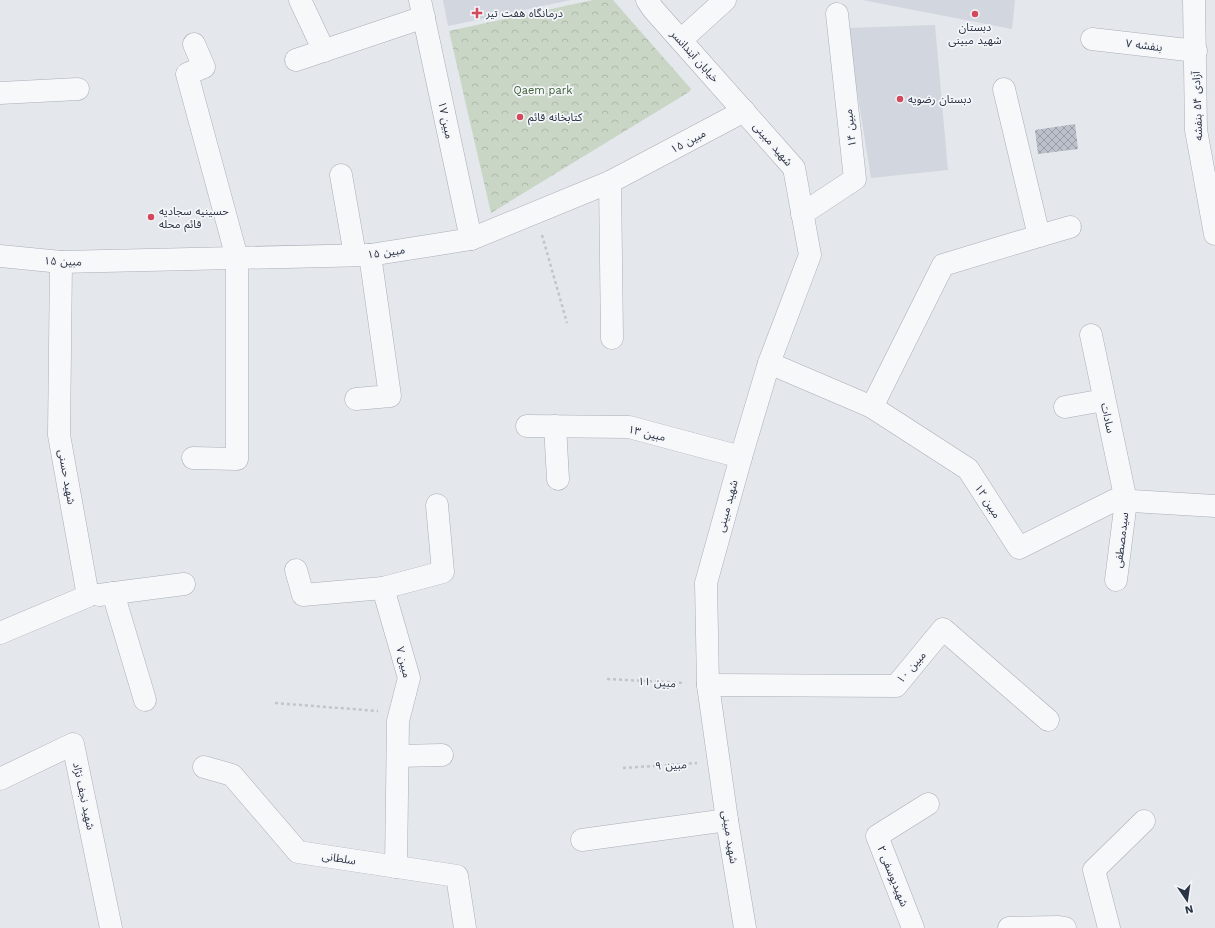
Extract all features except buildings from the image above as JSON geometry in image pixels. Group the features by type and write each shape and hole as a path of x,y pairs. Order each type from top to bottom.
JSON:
{"street":[{"path":"300,0 324,51"},
{"name":"خیابان آبندانسر","path":"646,0 744,111"},
{"path":"680,40 725,0"},
{"name":"آزادی ۵۴ بنفشه","path":"1194,0 1196,51 1196,130 1207,140 1215,234"},
{"path":"296,60 324,51 422,9"},
{"name":"مبین ۱۷","path":"422,9 471,239"},
{"name":"مبین ۱۴","path":"802,214 855,179 838,14"},
{"name":"بنفشه ۷","path":"1092,39 1196,51"},
{"path":"193,458 237,459 237,258 187,74 204,67 194,44"},
{"path":"0,93 78,89"},
{"path":"1004,89 1039,236"},
{"name":"مبین ۱۵","path":"0,256 61,262 362,255 471,239 610,182 744,111"},
{"name":"شهید مبینی","path":"744,111 794,168 810,256 769,363 706,582 708,685 727,820 745,928"},
{"path":"341,175 362,255 390,396 356,399"},
{"path":"610,182 612,338"},
{"path":"872,407 943,265 1070,227"},
{"name":"شهید حسنی","path":"61,262 59,435 88,596"},
{"name":"سادات","path":"1091,335 1126,501"},
{"name":"مبین ۱۲","path":"769,363 872,407 968,469 1018,548 1115,500 1215,506"},
{"path":"1065,407 1104,400"},
{"name":"مبین ۱۳","path":"527,426 629,427 741,457"},
{"path":"555,426 558,479"},
{"name":"سیدمصطفی","path":"1116,580 1126,501"},
{"path":"296,570 303,595 383,588 443,572 437,505"},
{"path":"0,633 88,596 184,584"},
{"name":"مبین ۷","path":"383,588 410,678 398,721 396,867"},
{"path":"113,593 145,700"},
{"name":"مبین ۱۰","path":"708,685 896,686 943,629 1048,720"},
{"name":"شهید نجف نژاد","path":"0,779 73,744 111,928"},
{"path":"398,756 442,755"},
{"name":"سلطانی","path":"204,767 232,775 298,852 457,876 466,928"},
{"name":"شهیدیوسفی ۲","path":"913,928 877,836 928,804"},
{"path":"582,840 727,820"},
{"path":"1110,928 1094,870 1144,821"},
{"path":"1008,928 1065,928"}],"path":[{"path":"535,213 567,323"},
{"name":"مبین ۱۱","path":"607,678 708,685"},
{"path":"275,703 400,713"},
{"name":"مبین ۹","path":"623,768 720,762"}],"shaded area":[{"name":"درمانگاه هفت تیر","path":"443,0 571,0 448,26"},
{"name":"دبستان شهید مبینی","path":"862,0 1015,0 1012,29"},
{"name":"دبستان رضویه","path":"935,25 948,170 871,178 847,28"}],"green space":[{"name":"Qaem park","path":"593,0 613,0 691,89 689,92 491,213 449,31"}],"place":[{"name":"درمانگاه هفت تیر","path":"477,13"},
{"name":"دبستان شهید مبینی","path":"975,14"},
{"name":"دبستان رضویه","path":"900,99"},
{"name":"کتابخانه قائم","path":"520,117"},
{"name":"حسینیه سجادیه قائم محله","path":"151,217"}]}
